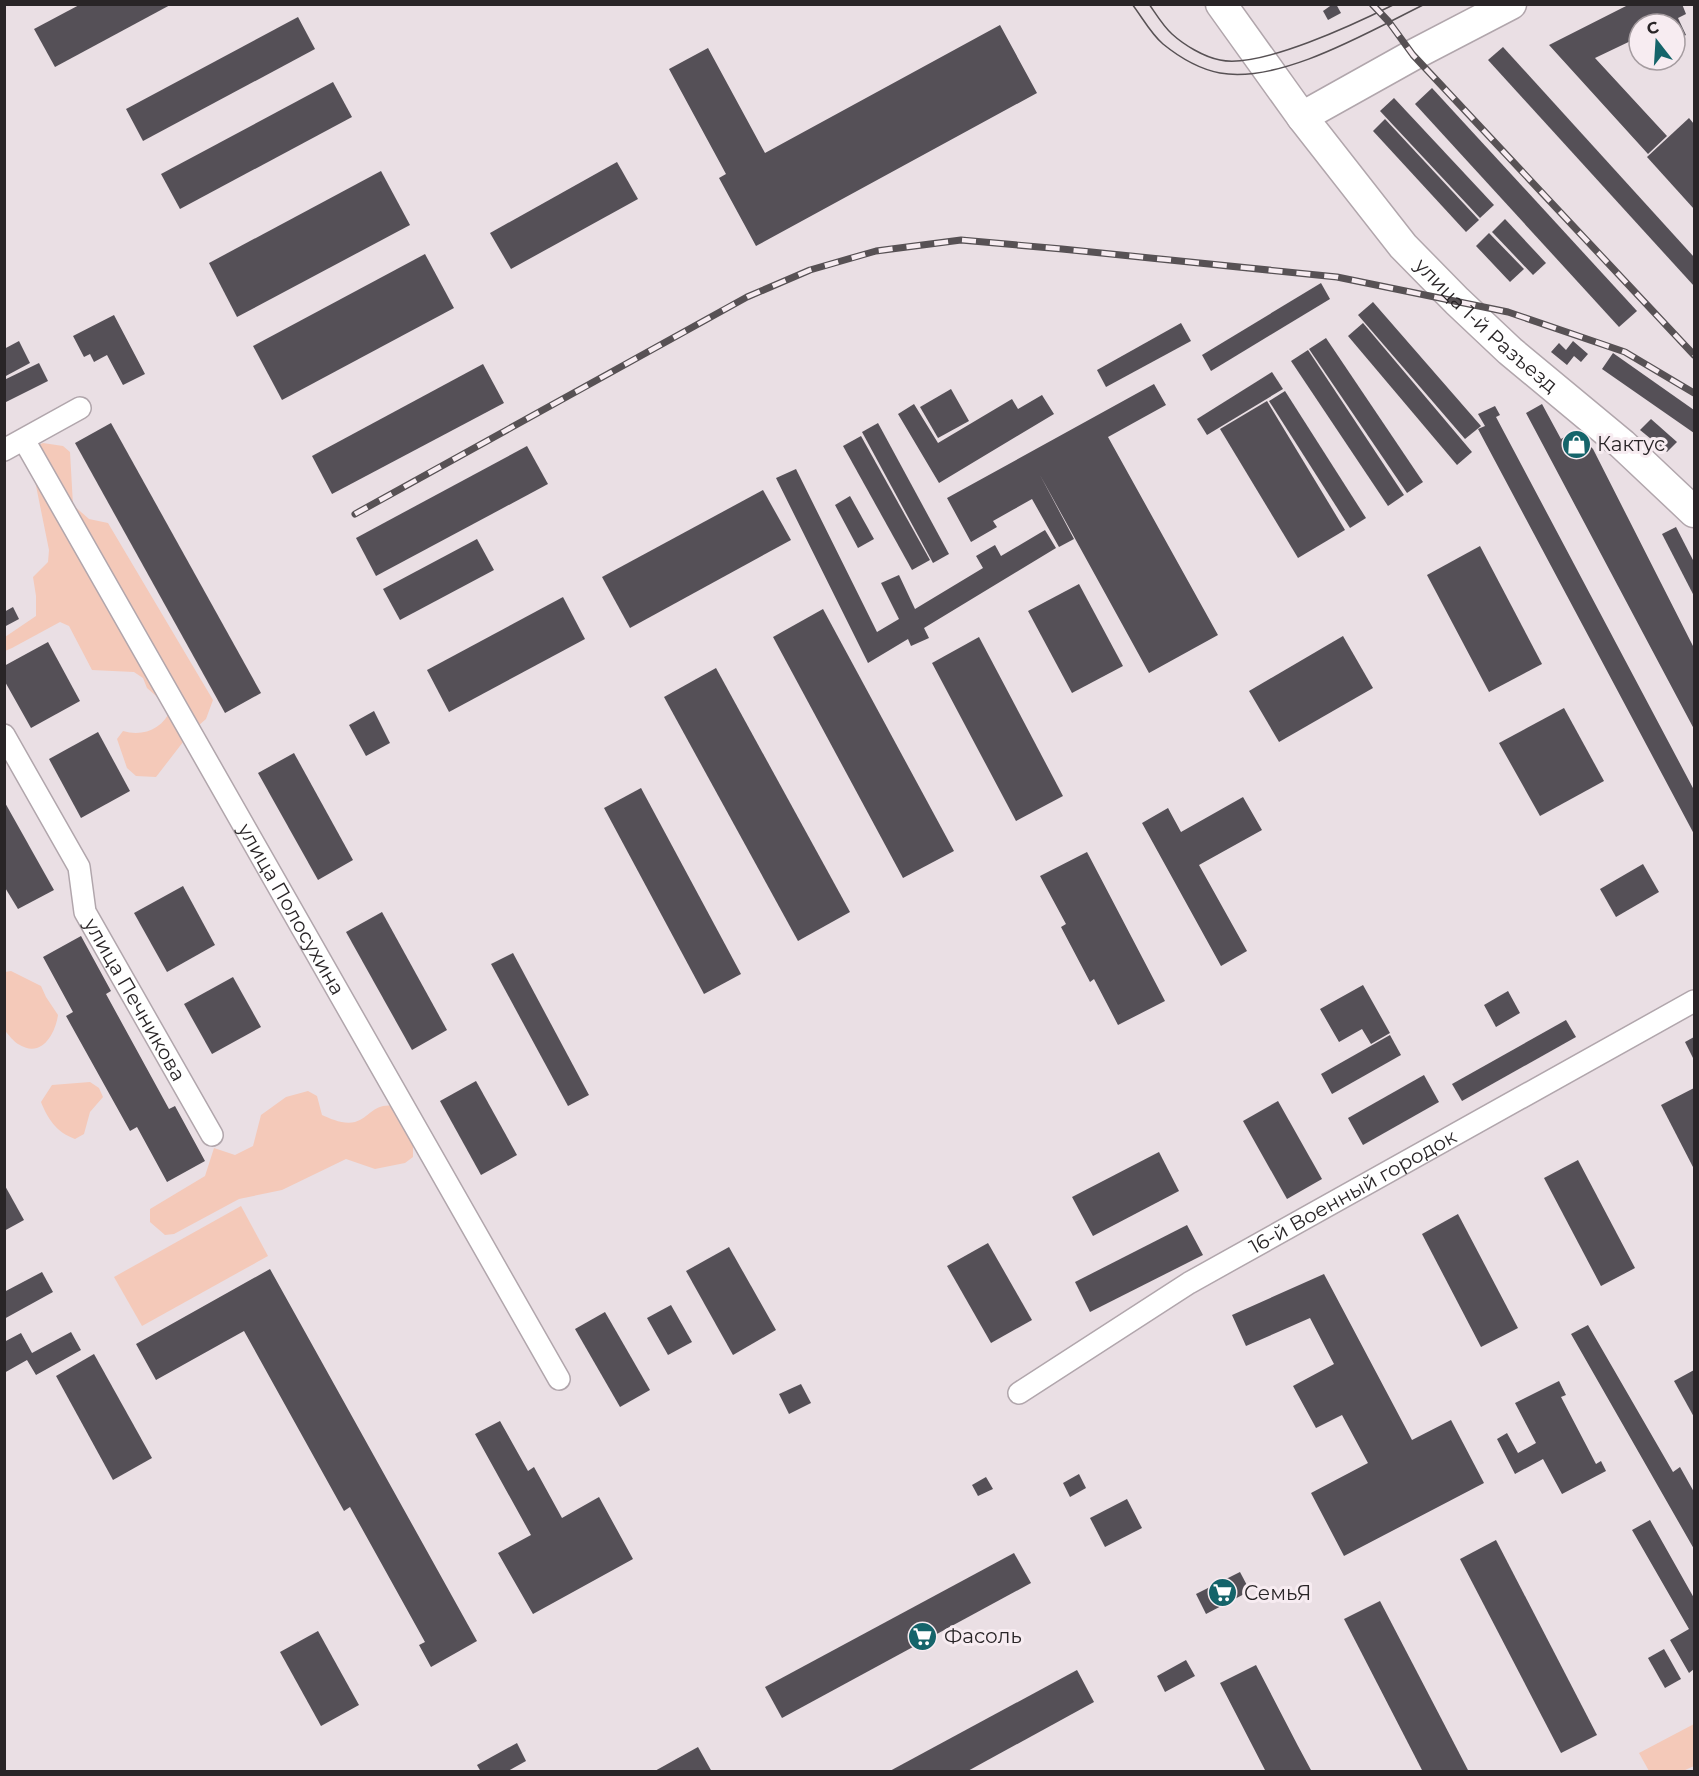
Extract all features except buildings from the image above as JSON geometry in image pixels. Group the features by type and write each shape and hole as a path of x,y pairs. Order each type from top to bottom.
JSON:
{"main road":[{"name":"улица 1-й Разъезд","path":"1221,4 1302,117 1402,246 1510,351 1622,444 1695,512"},
{"path":"1302,117 1511,4"}],"street":[{"path":"4,450 80,408"},
{"name":"улица Полосухина","path":"24,440 559,1379"},
{"name":"улица Печникова","path":"4,735 79,867 85,912 212,1135"},
{"name":"16-й Военный городок","path":"1018,1393 1190,1283 1695,1001"}],"shaded area":[{"path":"43,443 63,446 70,452 73,505 89,519 108,523 213,700 206,719 190,733 156,777 136,776 127,768 117,739 123,731 138,733 152,730 163,722 171,709 147,688 143,678 134,672 92,670 69,626 60,622 5,651 5,637 36,616 33,577 48,562 49,550 30,456 34,447"},
{"path":"11,971 41,986 58,1015 54,1030 46,1043 40,1047 26,1048 16,1043 5,1031 5,972"},
{"path":"90,1082 99,1088 103,1097 90,1112 84,1134 75,1139 63,1133 54,1124 41,1102 52,1085"},
{"path":"308,1091 317,1096 322,1115 342,1122 355,1122 377,1108 394,1106 413,1135 413,1157 405,1163 375,1169 346,1159 282,1190 239,1199 174,1234 165,1235 150,1222 150,1209 205,1176 214,1148 235,1155 253,1146 261,1115 286,1097"},
{"path":"241,1206 268,1256 142,1326 114,1277"},
{"path":"1694,1724 1694,1766 1683,1771 1649,1771 1639,1753"}],"tram line":[{"path":"1132,4 1159,40 1183,58 1212,71 1244,74 1270,71 1325,53 1425,4"},
{"path":"1149,4 1169,31 1188,46 1220,60 1237,61 1259,58 1308,42 1395,4"}],"railway":[{"path":"1372,4 1389,22 1413,55 1694,355"},
{"path":"355,514 747,297 810,270 876,251 961,240 1337,277 1508,312 1625,352 1694,393"}],"place":[{"name":"Кактус","path":"1576,444"},
{"name":"СемьЯ","path":"1223,1593"},
{"name":"Фасоль","path":"923,1636"}]}
